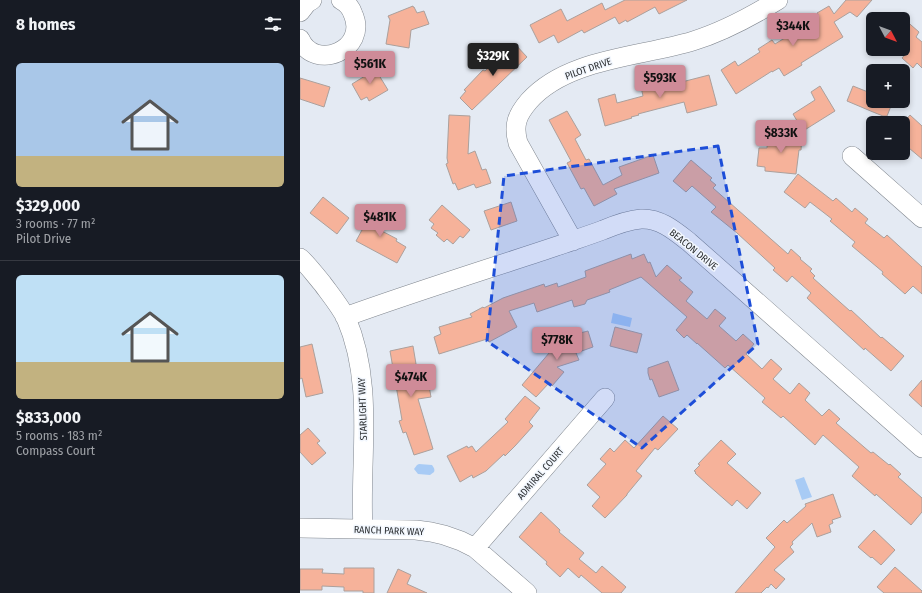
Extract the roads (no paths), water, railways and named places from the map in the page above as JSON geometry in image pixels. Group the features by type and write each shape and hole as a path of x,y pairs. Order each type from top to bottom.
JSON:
{"street":[{"path":"300,12 307,3 312,0"},
{"path":"300,39 308,50 324,56 343,50 353,39 356,29 355,19 351,9 341,0"},
{"name":"PILOT DRIVE","path":"573,241 518,143 516,121 525,106 545,86 563,76 596,64 693,41 722,30 778,0"},
{"path":"852,156 922,218"},
{"name":"BEACON DRIVE","path":"345,317 573,241 622,223 640,219 648,220 664,224 689,242 922,448"},
{"name":"STARLIGHT WAY","path":"300,258 328,291 345,317 358,358 364,399 363,529"},
{"name":"ADMIRAL COURT","path":"475,548 605,398"},
{"name":"RANCH PARK WAY","path":"300,528 416,530 444,535 475,548 527,593"}],"water":[{"path":"613,313 632,318 630,327 611,323"},
{"path":"419,464 432,465 434,472 430,475 418,474 414,469"},
{"path":"804,477 812,497 802,500 795,480"}]}
